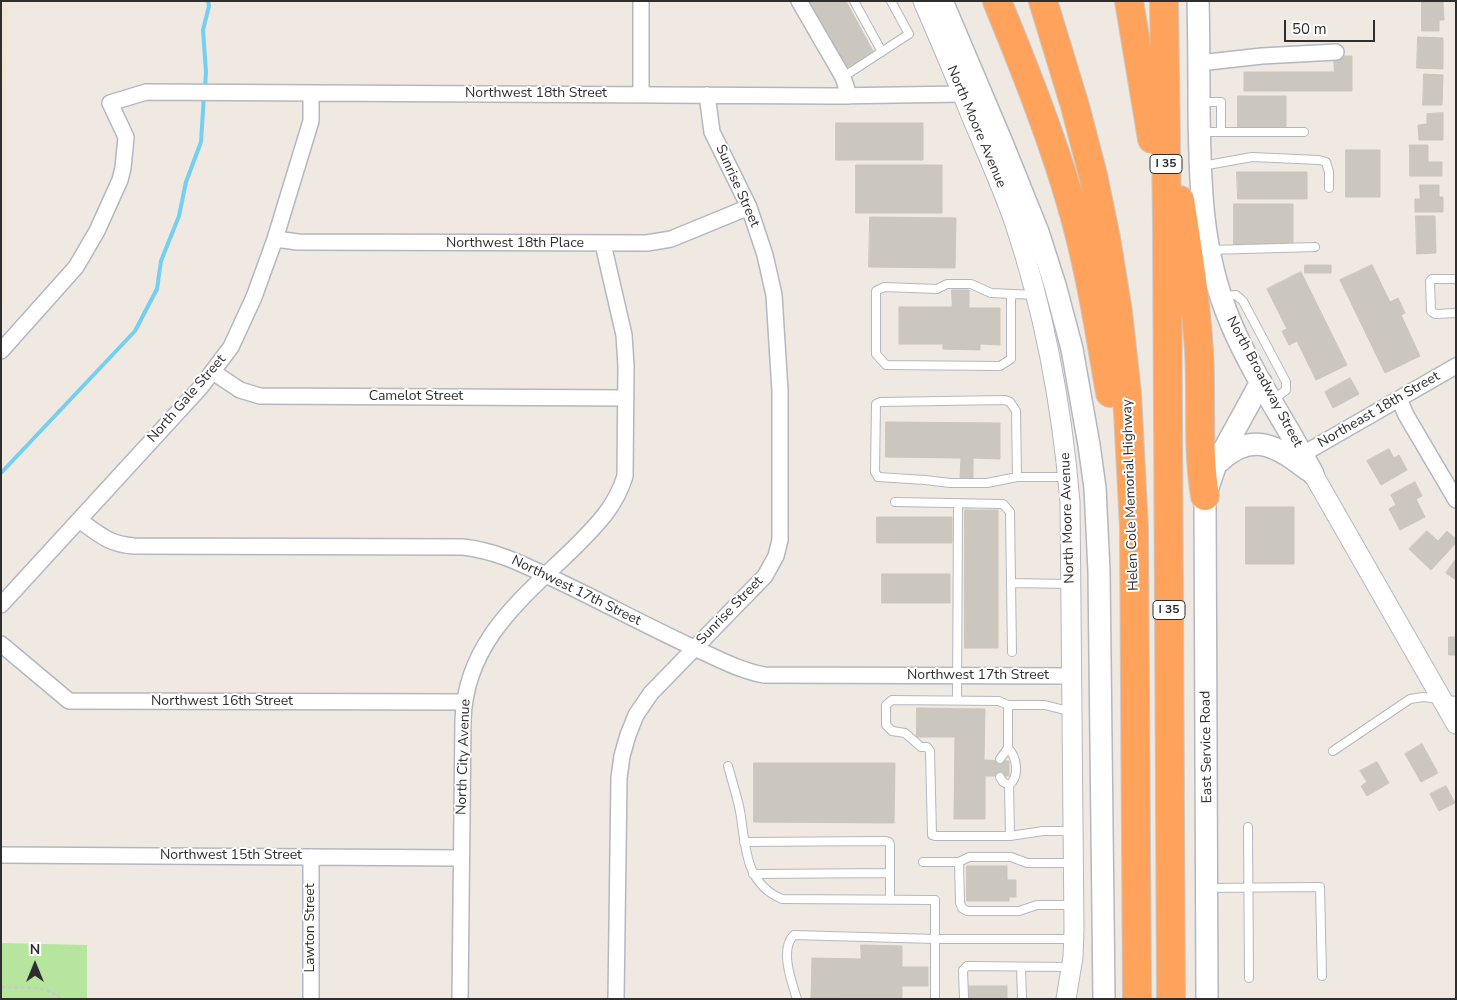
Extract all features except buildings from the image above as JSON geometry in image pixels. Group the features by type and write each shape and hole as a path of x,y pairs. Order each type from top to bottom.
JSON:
{"highway":[{"path":"997,1 1049,132 1071,202 1098,321 1134,528"},
{"name":"Helen Cole Memorial Highway","path":"1042,1 1075,106 1106,238 1128,392 1134,528 1138,999"},
{"path":"1129,1 1166,222"},
{"name":"I 35","path":"1164,1 1171,999"},
{"path":"1164,105 1192,276 1199,352 1201,472 1205,496"}],"main road":[{"path":"942,1 1021,188 1041,241 1072,349 1089,445 1095,488 1099,571 1104,999"},
{"name":"North Broadway Street","path":"1198,1 1201,194 1208,250 1230,321 1266,391 1313,474"},
{"name":"East Service Road","path":"1208,999 1205,496 1216,464 1266,391"},
{"path":"1216,464 1236,448 1247,445 1262,445 1285,452 1313,474"}],"street":[{"path":"641,1 641,94"},
{"path":"799,1 843,77 849,96"},
{"name":"North Moore Avenue","path":"922,1 964,94 997,174 1014,222 1036,295 1052,359 1065,447 1070,502 1073,831 1072,967 1066,999"},
{"path":"1199,63 1262,56 1336,52"},
{"name":"Northwest 18th Street","path":"1,351 76,267 94,238 120,180 126,137 110,103 146,92 849,96 964,94"},
{"name":"North Gale Street","path":"1,605 213,372 231,347 243,324 275,239 311,121 311,93"},
{"name":"Sunrise Street","path":"616,999 617,804 622,756 628,735 636,715 651,693 765,576 776,556 780,540 780,390 774,295 765,255 749,207 712,132 707,95"},
{"name":"Northwest 18th Place","path":"275,239 298,242 647,243 671,239 749,207"},
{"name":"North City Avenue","path":"460,999 464,702 470,677 485,644 498,624 515,604 596,527 610,510 621,490 625,476 626,398 624,335 603,244"},
{"name":"Northeast 18th Street","path":"1302,454 1456,366"},
{"name":"Camelot Street","path":"213,372 240,390 260,396 626,398"},
{"path":"1399,399 1456,500"},
{"name":"North Broadway Street","path":"1313,474 1449,700 1456,724"},
{"name":"Northwest 17th Street","path":"78,520 106,540 122,545 463,547 492,552 546,575 737,668 764,675 1072,676"},
{"name":"Northwest 16th Street","path":"1,644 69,701 464,702"},
{"name":"Northwest 15th Street","path":"1,855 461,858"},
{"name":"Lawton Street","path":"311,857 311,999"}],"lane":[{"path":"854,1 882,52"},
{"path":"843,77 909,34 891,1"},
{"path":"1199,102 1221,102 1221,132"},
{"path":"1200,132 1304,132"},
{"path":"1200,166 1252,157 1319,160 1326,162 1329,172 1329,188"},
{"path":"1208,250 1315,247"},
{"path":"1456,279 1432,279 1430,282 1431,311 1436,314 1456,313"},
{"path":"1011,294 1011,359 1000,366 886,365 876,354 876,291 884,286 937,289 947,284 971,284 991,293 1036,295"},
{"path":"1017,477 1016,411 1010,402 1005,400 880,402 876,404 875,472 878,477 925,480 950,484 987,484 1017,477 1068,477"},
{"path":"896,502 1003,504 1010,512 1012,652"},
{"path":"957,700 958,504"},
{"path":"1011,583 1071,584"},
{"path":"1333,751 1410,699 1423,697 1449,700"},
{"path":"1072,712 1045,706 1008,705 999,701 892,700 886,705 886,725 892,730 905,733 921,747 930,751 932,834 935,836 1010,836 1043,831 1073,831"},
{"path":"1000,759 1008,748 1008,705"},
{"path":"1008,748 1014,754 1016,760 1015,775 1013,782 1009,785 1010,836"},
{"path":"728,766 740,810 744,842 753,874 772,895 782,899 935,900 935,999"},
{"path":"1000,777 1003,782 1009,785"},
{"path":"1248,827 1249,978"},
{"path":"744,842 889,842 890,900"},
{"path":"923,862 960,862 969,857 1011,857 1027,863 1073,863"},
{"path":"960,862 960,903 962,908 967,911 1019,911 1037,905 1073,905"},
{"path":"753,874 890,872"},
{"path":"1208,888 1320,887 1322,976"},
{"path":"797,999 788,972 788,945 789,939 794,935 935,939 1073,939"},
{"path":"964,999 964,970 967,966 1072,967"},
{"path":"1021,967 1022,999"}],"path":[{"path":"1,987 41,988 57,995 61,999"}],"shaded area":[{"path":"1,1 7,1 5,303 1,303"}],"green space":[{"path":"1,943 87,945 87,999 1,999"}],"waterway":[{"path":"205,88 206,72 203,30 209,6 208,1"},
{"path":"1,473 135,331 157,289 161,261 179,216 186,182 201,142 204,95"}]}
